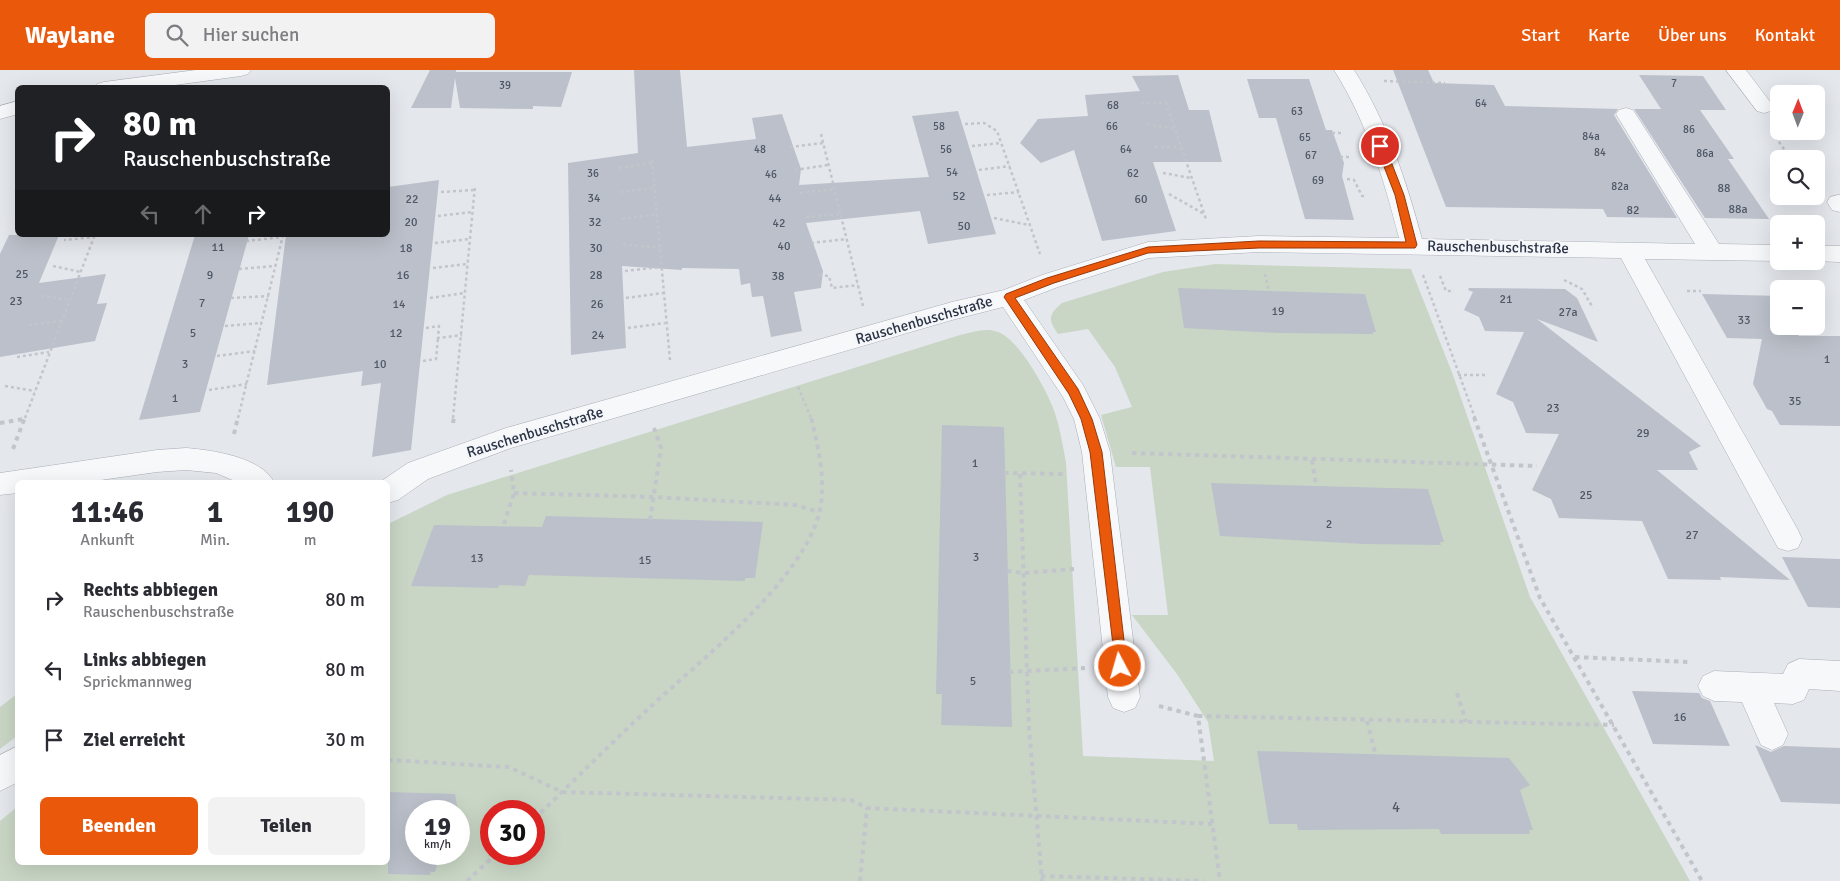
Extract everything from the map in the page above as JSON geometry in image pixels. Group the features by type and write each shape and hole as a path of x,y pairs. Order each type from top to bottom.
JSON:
{"street":[{"path":"127,85 241,70"},
{"path":"1736,70 1764,106"},
{"path":"1347,75 1367,112 1386,158 1399,195 1412,245"},
{"path":"0,113 15,108"},
{"path":"1626,114 1711,250"},
{"name":"Rauschenbuschstraße","path":"390,491 418,472 506,440 674,390 782,361 952,311 1009,297 1050,281 1148,250 1214,245 1412,245 1770,252"},
{"path":"1628,249 1788,539"},
{"path":"1825,254 1840,254"},
{"path":"1009,297 1074,392 1087,419 1097,463 1124,697"},
{"path":"27,480 157,461 186,459 216,462 240,470 257,480"},
{"path":"0,484 15,482"},
{"path":"1714,686 1792,689 1799,674 1840,676"},
{"path":"1751,688 1772,734"},
{"path":"0,775 15,764"}],"path":[{"path":"1347,75 1445,84"},
{"path":"1141,103 1166,103 1214,245"},
{"path":"965,124 984,123 997,131 1050,281"},
{"path":"1147,124 1175,129"},
{"path":"821,134 869,336"},
{"path":"790,147 823,143"},
{"path":"972,146 1001,143"},
{"path":"1155,147 1180,147"},
{"path":"619,168 653,162 662,293 674,390"},
{"path":"795,170 828,165"},
{"path":"979,170 1010,166"},
{"path":"1163,173 1192,178"},
{"path":"441,192 475,188 450,459"},
{"path":"620,192 655,188"},
{"path":"800,193 834,189"},
{"path":"986,195 1019,192"},
{"path":"1170,194 1204,214"},
{"path":"438,216 472,212"},
{"path":"622,219 657,214"},
{"path":"806,217 841,214"},
{"path":"994,218 1029,225"},
{"path":"10,455 94,237 64,240"},
{"path":"246,241 276,237"},
{"path":"216,462 235,432 283,237"},
{"path":"435,243 470,239"},
{"path":"812,243 847,239"},
{"path":"623,244 660,248"},
{"path":"1412,245 1540,598 1702,881"},
{"path":"433,268 467,264"},
{"path":"53,266 81,272"},
{"path":"239,270 276,266"},
{"path":"624,271 661,267"},
{"path":"819,275 829,276 832,288 858,285"},
{"path":"430,298 465,293"},
{"path":"626,298 662,293"},
{"path":"41,296 70,300"},
{"path":"232,298 269,296"},
{"path":"29,326 62,320"},
{"path":"225,326 262,323"},
{"path":"628,328 666,323"},
{"path":"422,361 436,358 439,326 426,328"},
{"path":"438,338 462,335"},
{"path":"17,357 50,352"},
{"path":"217,356 255,352"},
{"path":"545,808 765,600 791,567 811,533 818,512 823,486 809,404 782,361"},
{"path":"1458,375 1486,375"},
{"path":"208,390 247,384"},
{"path":"5,386 35,391"},
{"path":"643,400 661,448 650,520"},
{"path":"0,423 24,419"},
{"path":"504,524 514,493 506,440"},
{"path":"1312,460 1316,485"},
{"path":"1004,473 1020,474 1097,463 1312,460 1537,466"},
{"path":"1020,474 1026,573 1026,671 1035,816 1042,879 1204,881"},
{"path":"514,493 655,497 795,505 818,512"},
{"path":"1007,572 1026,573 1109,567"},
{"path":"1009,672 1120,666"},
{"path":"1457,694 1466,722"},
{"path":"1124,697 1198,716 1367,722 1614,725"},
{"path":"1198,716 1220,881"},
{"path":"1367,722 1376,756"},
{"path":"390,760 509,767 562,792 851,800 867,808 1212,824"},
{"path":"860,881 867,808"},
{"path":"467,881 484,865"}],"green space":[{"path":"1215,264 1411,269 1453,375 1530,597 1690,881 0,881 0,821 15,809 15,865 390,865 390,523 447,495 960,335 984,330 998,332 1006,337 1023,355 1046,392 1060,431 1066,463 1083,756 1214,761 1208,722 1177,674 1132,615 1168,615 1150,467 1116,467 1101,415 1132,407 1115,367 1088,329 1058,334 1051,321 1054,311 1062,303 1163,272"},
{"path":"15,696 15,738 0,749 0,707"}],"building":[{"path":"430,70 456,70 456,72 572,72 561,107 533,106 533,109 460,108 455,78 451,108 411,108"},
{"path":"634,70 680,70 687,147 756,139 752,118 782,114 801,169 799,185 929,177 912,116 958,111 996,234 928,244 920,211 806,223 823,271 821,288 794,292 802,331 771,337 763,296 752,297 750,283 741,285 739,269 682,268 682,270 622,266 626,348 571,355 568,163 638,153"},
{"path":"1393,70 1428,70 1434,83 1494,85 1505,106 1618,109 1614,115 1677,218 1607,217 1603,209 1446,207"},
{"path":"1178,75 1189,110 1209,110 1222,162 1153,162 1176,231 1102,241 1074,150 1041,163 1020,143 1038,119 1088,116 1085,95 1140,91 1132,76"},
{"path":"1639,75 1703,76 1726,110 1700,110 1734,159 1728,159 1769,219 1705,218 1634,109 1661,109"},
{"path":"1247,79 1309,79 1326,130 1332,130 1344,163 1342,176 1354,220 1305,219 1276,118 1259,118"},
{"path":"439,180 411,450 372,457 381,383 361,386 363,371 267,385 286,237 390,237 390,187"},
{"path":"9,235 15,235 15,237 58,237 39,283 106,274 97,304 107,303 95,341 0,357 0,254"},
{"path":"194,237 248,237 200,412 139,420"},
{"path":"1178,288 1365,294 1376,332 1373,332 1373,334 1279,333 1184,328"},
{"path":"1469,288 1565,289 1577,298 1598,342 1537,319 1701,446 1689,452 1698,470 1657,470 1790,580 1720,577 1721,580 1668,579 1642,521 1559,518 1551,499 1532,490 1559,434 1526,433 1513,402 1496,394 1524,332 1485,331 1479,317 1464,310 1473,292 1468,290"},
{"path":"1702,294 1770,296 1770,335 1840,336 1840,426 1780,425 1772,411 1767,409 1753,384 1762,339 1727,338"},
{"path":"942,425 1004,427 1012,727 941,725 942,694 936,694"},
{"path":"1211,483 1428,489 1444,542 1440,542 1441,545 1365,544 1220,536"},
{"path":"546,516 763,522 755,578 745,578 745,581 529,575 525,586 499,585 498,588 411,586 434,525 542,527"},
{"path":"1782,557 1840,559 1840,608 1808,607"},
{"path":"1632,691 1699,693 1702,698 1710,701 1730,746 1653,744"},
{"path":"1755,745 1771,752 1784,746 1840,748 1840,804 1781,802"},
{"path":"1257,751 1509,758 1530,785 1520,790 1533,830 1529,830 1530,834 1441,834 1439,829 1298,830 1297,824 1269,824"},
{"path":"390,792 455,794 456,800 405,800 405,865 437,865 435,872 431,872 430,875 388,874 388,865 390,865"}],"route":[{"path":"1120,666 1096,452 1087,419 1074,392 1009,297 1050,281 1148,250 1259,244 1412,245 1399,195 1380,146"}]}
